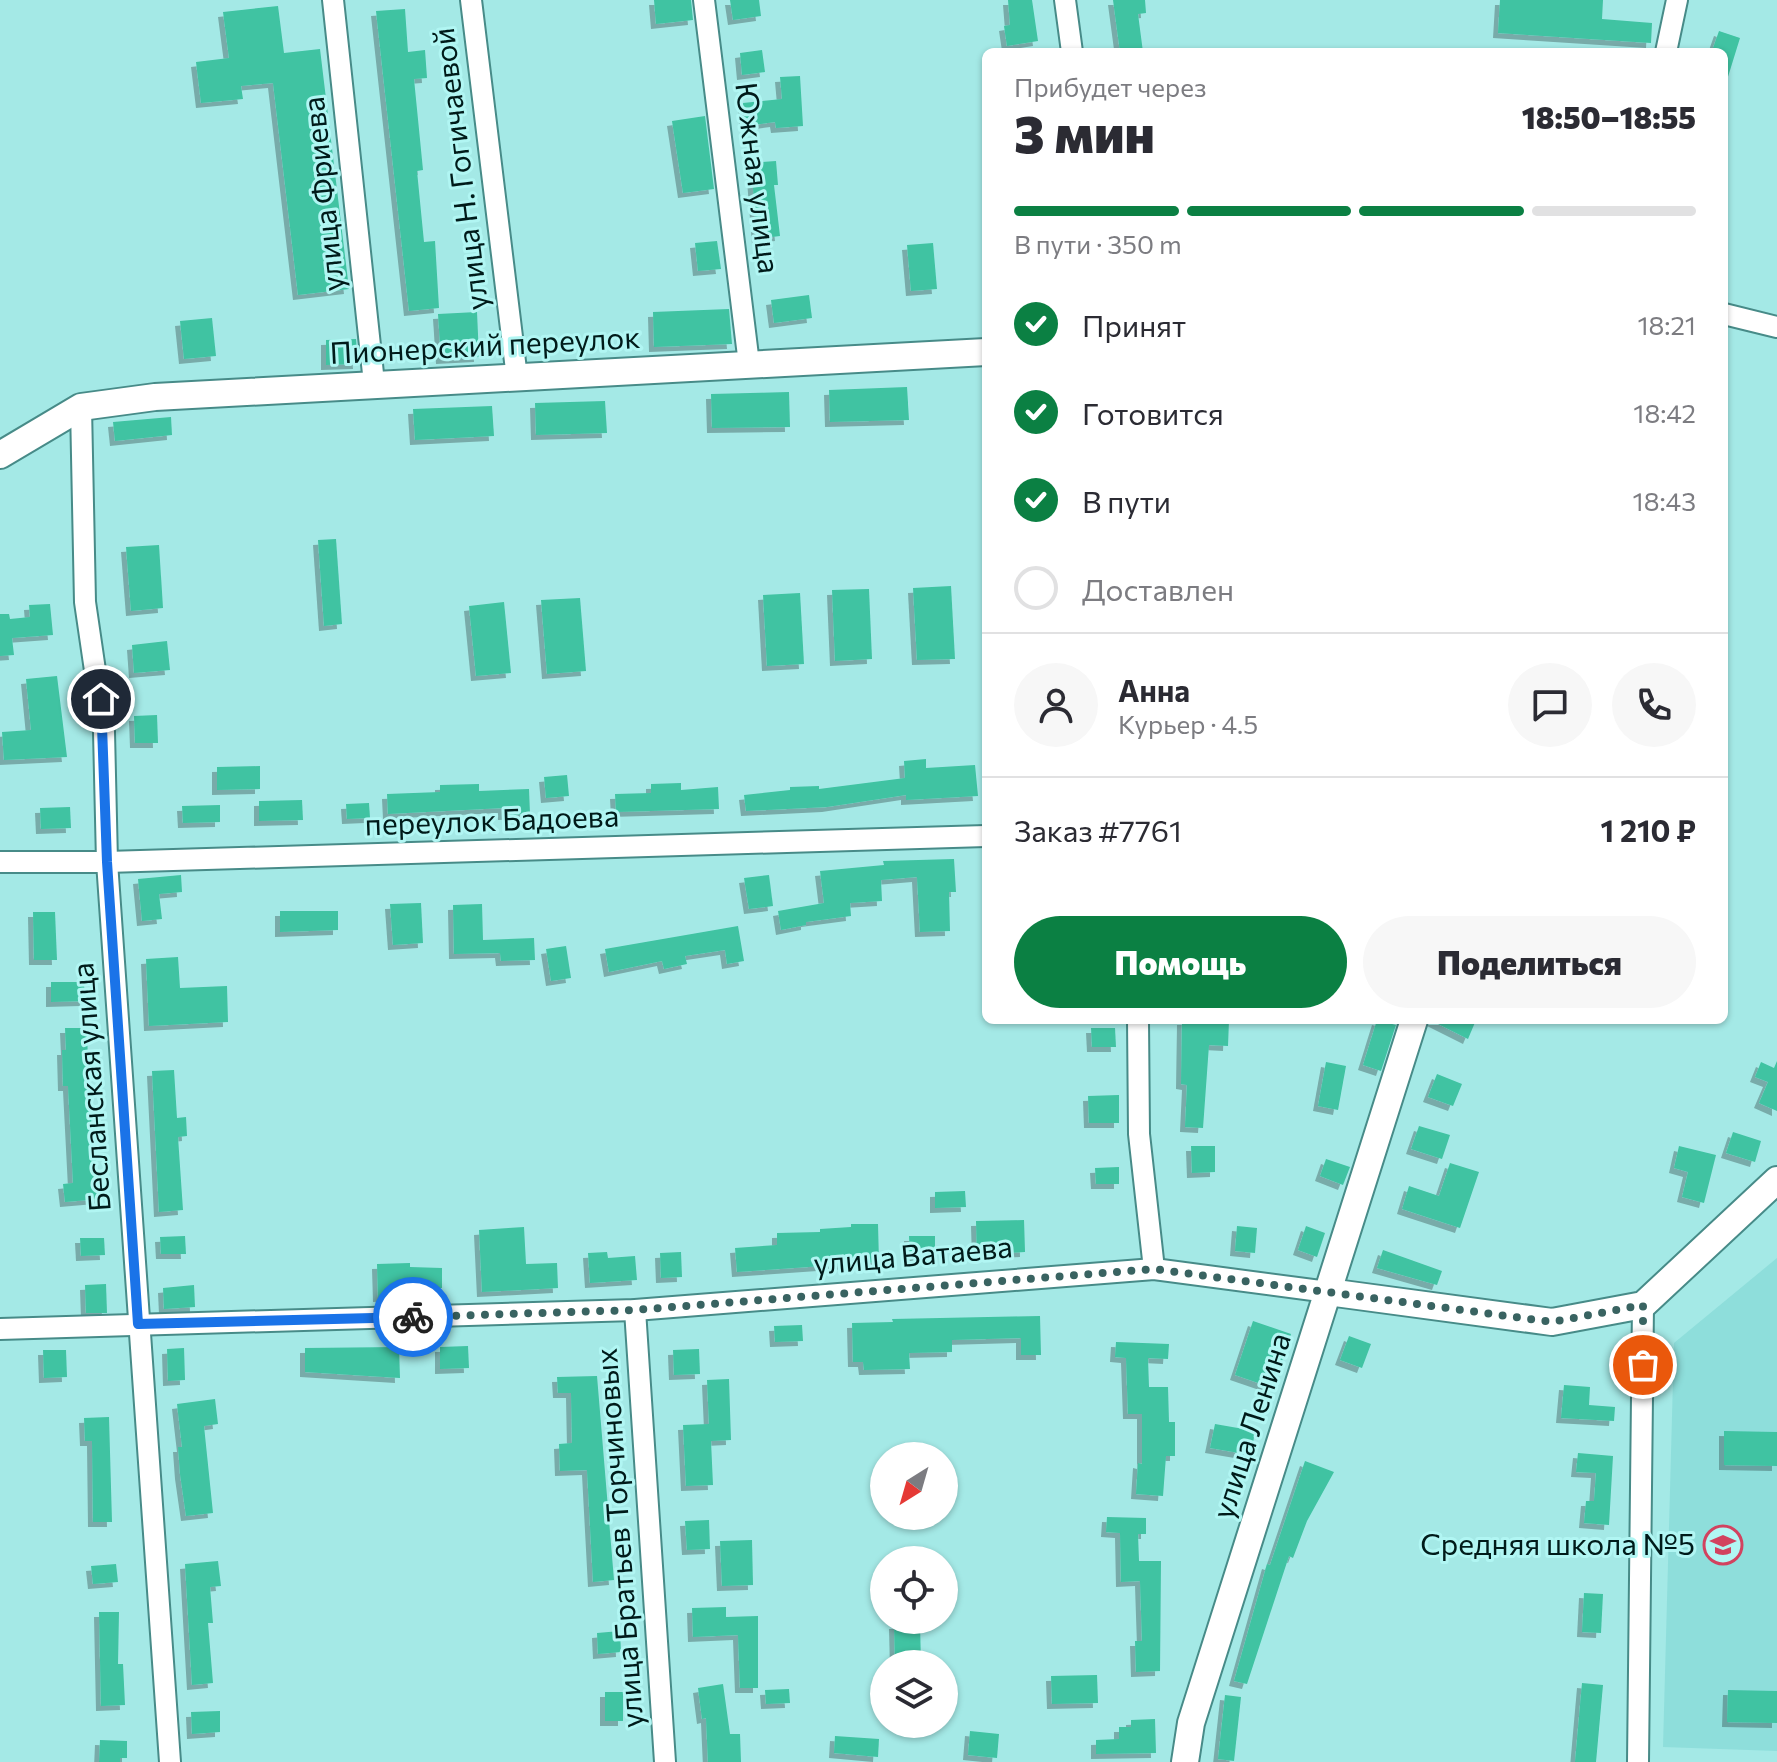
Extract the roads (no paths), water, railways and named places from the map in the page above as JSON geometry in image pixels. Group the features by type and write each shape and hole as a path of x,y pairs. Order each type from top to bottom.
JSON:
{"street":[{"name":"улица Фриева","path":"333,0 374,383"},
{"name":"улица Н. Гогичаевой","path":"471,0 517,378"},
{"name":"Южная улица","path":"704,0 749,364"},
{"path":"1065,0 1071,48"},
{"path":"1667,48 1677,0"},
{"path":"1728,315 1777,327"},
{"name":"Пионерский переулок","path":"0,455 81,407 155,397 982,352"},
{"name":"Бесланская улица","path":"81,407 85,602 104,732 107,862 170,1762"},
{"name":"переулок Бадоева","path":"0,862 107,862 982,836"},
{"path":"1138,1024 1139,1134 1154,1269"},
{"name":"улица Ленина","path":"1185,1762 1191,1723 1413,1024"},
{"path":"1638,1762 1643,1305 1777,1180"},
{"name":"улица Ватаева","path":"0,1329 635,1310 1154,1269 1552,1322 1643,1305"},
{"name":"улица Братьев Торчиновых","path":"635,1310 665,1762"}],"place":[{"name":"Средняя школа №5","path":"1723,1545"}]}
